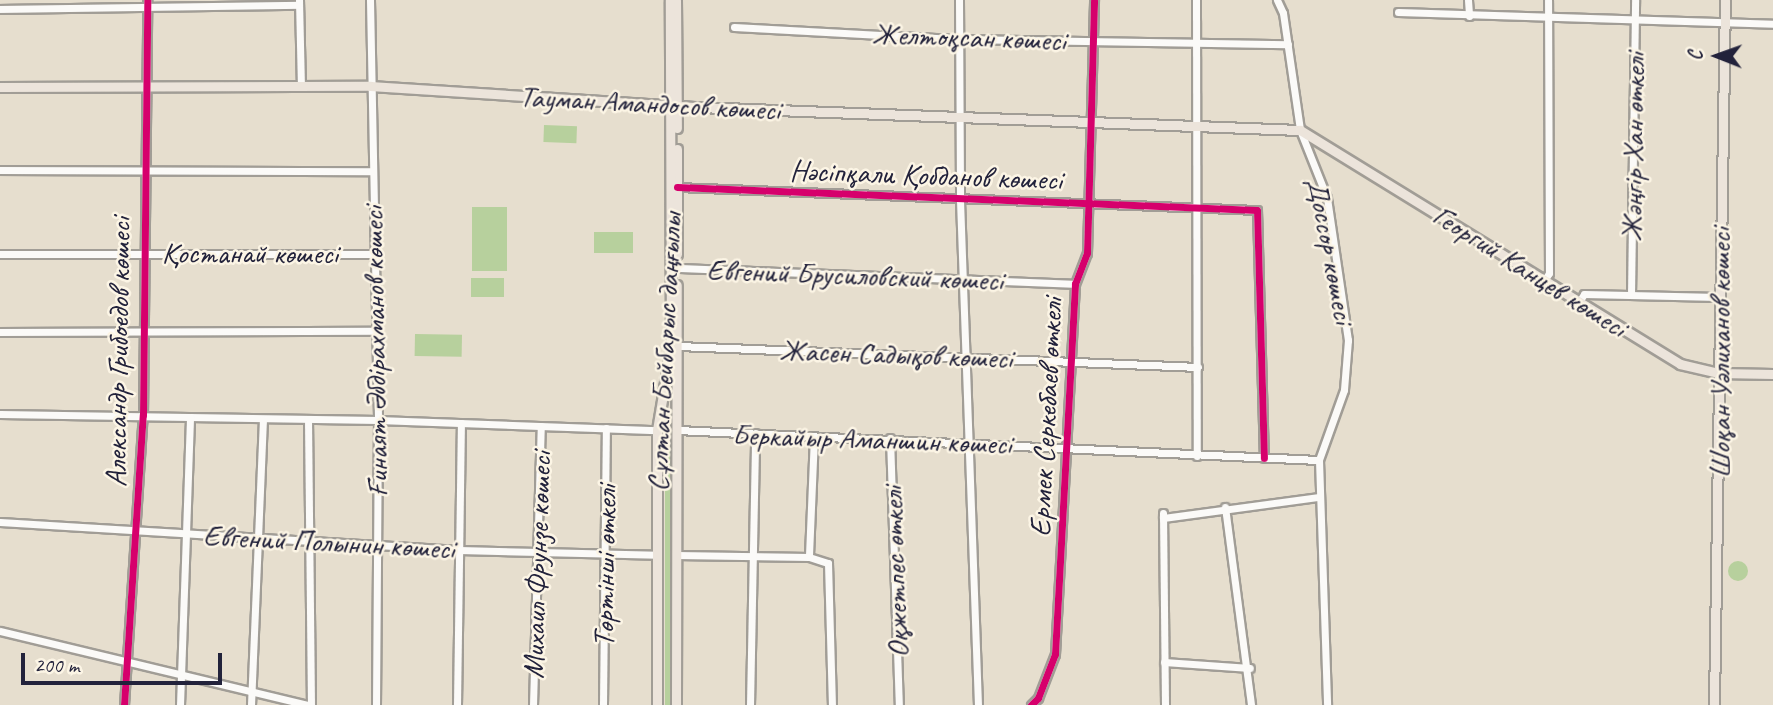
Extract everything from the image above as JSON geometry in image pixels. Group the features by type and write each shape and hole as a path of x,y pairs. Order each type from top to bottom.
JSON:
{"main road":[{"name":"Сұлтан Бейбарыс даңғылы","path":"657,705 657,430 670,346 674,105 670,0"},
{"name":"Сұлтан Бейбарыс даңғылы","path":"673,87 676,0"},
{"name":"Шоқан Уәлиханов көшесі","path":"1714,705 1725,0"},
{"name":"Тауман Амандосов көшесі","path":"0,87 370,86 698,107 1300,130"},
{"path":"673,87 698,107 674,122 658,108 644,103 659,100 673,87"},
{"name":"Сұлтан Бейбарыс даңғылы","path":"674,122 678,346 676,705"},
{"name":"Георгий Канцев көшесі","path":"1300,130 1333,145 1544,281 1680,364 1718,373 1773,374"},
{"path":"660,412 676,411"}],"street":[{"name":"Ғинаят Әбдірахманов көшесі","path":"370,0 378,420 376,705"},
{"path":"959,0 960,201 978,705"},
{"name":"Ермек Серкебаев өткелі","path":"1031,705 1038,698 1055,654 1075,284 1087,253 1094,0"},
{"path":"1196,0 1197,126 1194,208 1197,456"},
{"name":"Доссор көшесі","path":"1277,0 1288,44 1300,130 1327,198 1348,340 1344,390 1319,460 1318,497 1328,705"},
{"path":"1468,0 1468,16"},
{"path":"1544,281 1549,273 1548,0"},
{"name":"Жәңгір Хан өткелі","path":"1631,295 1635,0"},
{"path":"0,9 299,3 301,85"},
{"name":"Александр Грибоедов көшесі","path":"124,705 143,415 147,4"},
{"path":"1398,12 1468,16 1634,17 1773,24"},
{"name":"Желтоқсан көшесі","path":"734,27 959,39 1288,44"},
{"path":"0,170 372,171"},
{"name":"Нәсіпқали Қобданов көшесі","path":"677,187 960,201 1257,210 1264,458"},
{"name":"Қостанай көшесі","path":"0,254 375,254"},
{"name":"Евгений Брусиловский көшесі","path":"677,268 1075,284"},
{"path":"1579,302 1584,294 1719,297"},
{"path":"0,332 376,331"},
{"name":"Жасен Садықов көшесі","path":"678,346 1072,359 1198,367"},
{"path":"0,414 378,420 657,430"},
{"path":"180,705 190,417"},
{"path":"251,705 263,419"},
{"path":"0,631 309,705 308,419"},
{"path":"457,705 461,423"},
{"name":"Михаил Фрунзе көшесі","path":"533,705 541,426"},
{"name":"Төртінші өткелі","path":"603,705 607,428"},
{"name":"Беркайыр Аманшин көшесі","path":"677,430 1067,446 1197,456 1319,460"},
{"path":"750,705 750,557 755,433"},
{"path":"808,557 814,436"},
{"name":"Оқжетпес өткелі","path":"890,438 899,705"},
{"path":"1165,705 1163,516 1318,497"},
{"path":"1225,507 1250,668 1251,705"},
{"name":"Евгений Полынин көшесі","path":"0,522 459,550 657,555"},
{"path":"676,555 808,557 828,563 832,705"},
{"path":"1164,662 1250,668"}],"green space":[{"path":"544,125 577,126 576,143 543,142"},
{"path":"472,207 507,207 507,271 472,271"},
{"path":"594,232 633,232 633,253 594,253"},
{"path":"471,278 504,278 504,297 471,297"},
{"path":"415,334 462,335 462,357 415,356"},
{"path":"665,447 672,447 672,705 665,705"},
{"path":"1734,561 1742,561 1748,571 1742,581 1734,581 1728,575 1728,567"}],"cycle path":[{"path":"124,705 143,415 147,0"},
{"path":"1031,705 1038,698 1055,654 1075,284 1087,253 1094,0"},
{"path":"677,187 1257,210 1264,458"}]}
